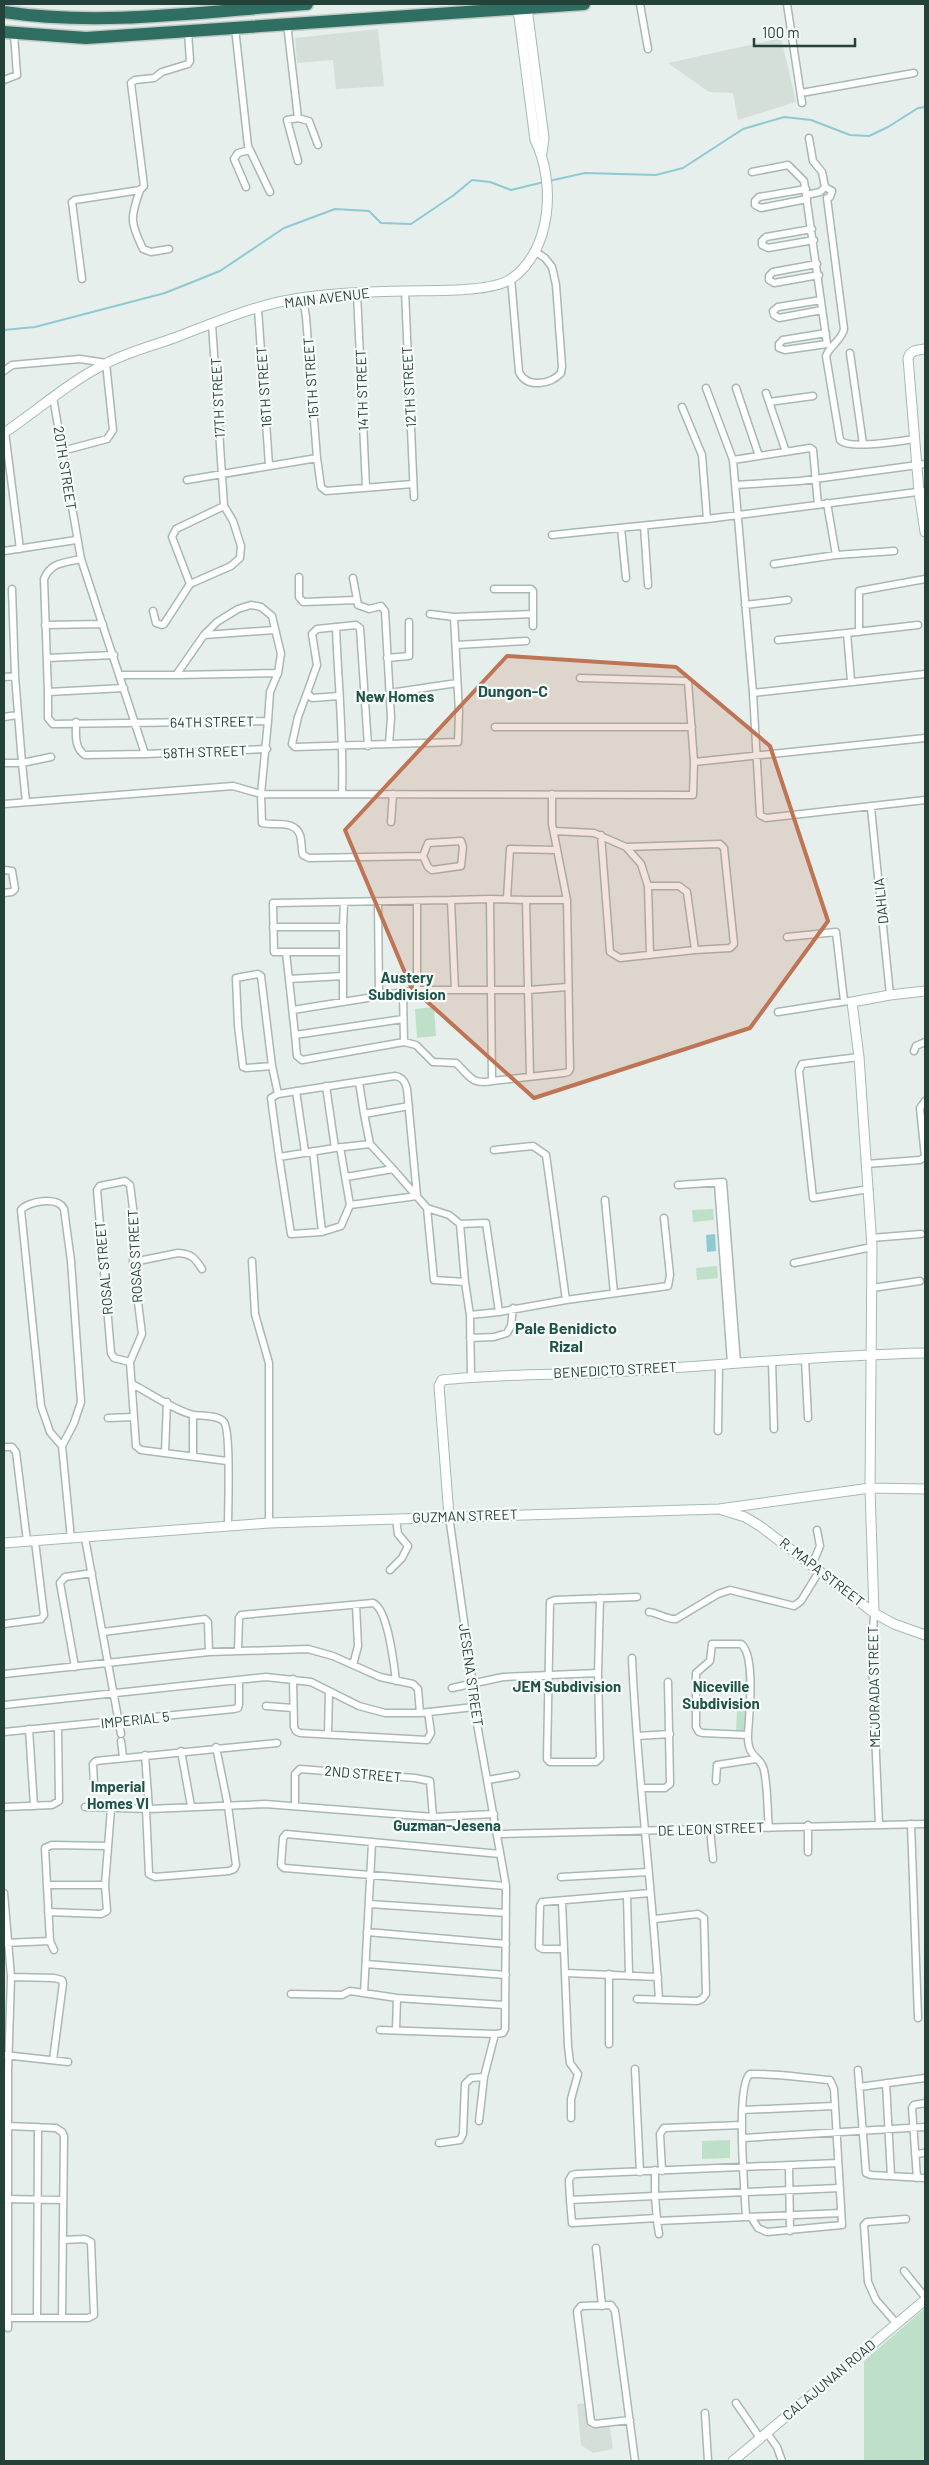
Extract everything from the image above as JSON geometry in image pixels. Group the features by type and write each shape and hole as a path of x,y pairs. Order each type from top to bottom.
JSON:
{"highway":[{"path":"4,12 72,17 163,14 220,7 307,4"},
{"path":"9,33 86,38 287,24 448,8 522,8 584,4"},
{"path":"163,14 163,33"}],"street":[{"path":"640,4 648,49"},
{"path":"787,4 802,102"},
{"name":"MAIN AVENUE","path":"4,433 53,397 106,363 258,309 303,298 357,292 437,291 492,285 503,283 511,278 536,252 545,220 547,197 542,153 535,140 522,8"},
{"path":"287,24 298,118"},
{"path":"235,28 250,150 270,192"},
{"path":"169,249 151,252 143,249 132,223 132,213 140,190 144,186 144,171 134,117 131,83 135,80 152,79 162,72 188,64 190,61 188,32"},
{"path":"4,80 17,75 9,33"},
{"path":"801,93 914,73"},
{"path":"298,161 287,120 298,118 309,120 318,145"},
{"path":"809,138 813,161 822,172 825,187 832,191 830,197 827,198"},
{"path":"246,187 234,160 238,154 250,150"},
{"path":"752,172 788,165 804,180 814,240 828,344 785,350 779,348 779,344 783,340 826,333"},
{"path":"806,194 761,208 755,205 755,201 759,197 820,192 825,187"},
{"path":"82,279 72,202 140,190"},
{"path":"820,192 822,197 827,198"},
{"path":"827,198 844,329 843,334 829,349 826,356 840,440 844,443 863,444 914,439"},
{"path":"812,229 766,237 762,241 762,245 768,248 814,240"},
{"path":"511,278 519,372 522,377 536,383 550,382 561,372 556,286 552,267 545,258 536,252"},
{"path":"817,264 773,272 768,276 769,280 774,283 819,275"},
{"name":"12TH STREET","path":"405,290 414,497"},
{"name":"14TH STREET","path":"357,292 366,487"},
{"name":"15TH STREET","path":"303,298 321,487 326,491 413,484"},
{"path":"822,300 778,307 773,311 774,315 779,318 822,310"},
{"name":"16TH STREET","path":"258,309 269,465"},
{"name":"17TH STREET","path":"212,324 224,506"},
{"path":"925,350 915,350 910,353 908,358 914,439 921,464 925,532"},
{"path":"850,353 863,444"},
{"path":"4,371 12,365 80,359 106,363 112,435 107,439 62,451"},
{"path":"706,388 732,460 762,817 871,808 925,800"},
{"path":"736,388 759,456"},
{"path":"766,393 786,452"},
{"path":"770,402 813,396"},
{"name":"20TH STREET","path":"53,397 80,559 103,624"},
{"path":"682,407 702,455 708,519"},
{"path":"4,433 20,548"},
{"path":"732,460 808,448 813,450 818,504"},
{"path":"188,480 317,458"},
{"path":"735,485 817,479 921,464"},
{"path":"552,535 708,519 922,491"},
{"path":"827,503 836,555"},
{"path":"153,611 156,622 162,626 190,584 231,566 240,558 241,546 233,521 224,506 176,529 173,534 172,537 190,584"},
{"path":"644,526 648,585"},
{"path":"621,528 626,578"},
{"path":"4,551 76,540"},
{"path":"774,564 836,555 894,551"},
{"path":"80,559 54,565 48,570 44,579 48,692 124,688"},
{"path":"299,577 299,597 303,602 356,600"},
{"path":"353,578 358,605 365,608 384,608 390,693 389,744"},
{"path":"859,632 859,591 925,579"},
{"path":"12,588 15,676 26,802"},
{"path":"494,589 531,589 533,591 533,626"},
{"path":"745,605 788,600"},
{"name":"64TH STREET","path":"48,692 48,718 50,723 268,722 270,692 278,673 281,654 272,616 261,607 251,605 226,616 204,635"},
{"path":"430,614 454,617 533,614"},
{"path":"368,746 360,628 356,626 317,629 312,634 317,665 298,717 294,746 368,746 458,742 454,617"},
{"path":"387,658 409,656 409,622"},
{"path":"46,625 103,624"},
{"name":"58TH STREET","path":"103,624 145,754 267,749"},
{"path":"778,640 918,625"},
{"path":"336,628 343,746 342,794"},
{"path":"176,675 204,635 274,630"},
{"path":"847,633 851,681"},
{"path":"456,645 526,641"},
{"path":"47,658 114,655"},
{"path":"120,675 278,673"},
{"path":"753,693 925,674"},
{"path":"4,676 15,676"},
{"path":"4,804 228,786 261,794 690,795 694,793 690,684 685,680 580,678"},
{"path":"390,693 457,684"},
{"path":"307,693 312,698 339,696"},
{"path":"4,717 18,715"},
{"path":"76,722 76,743 79,751 85,755 145,754"},
{"path":"268,722 267,749 261,794 262,823 287,824 293,827 300,836 303,855 309,858 423,856"},
{"path":"495,727 692,727"},
{"path":"694,762 925,738"},
{"path":"4,763 51,757"},
{"path":"391,822 393,794"},
{"path":"286,953 297,1056 302,1060 404,1042 416,1045 433,1062 456,1063 474,1081 480,1083 568,1072 570,1069 567,987 567,900 554,831 552,794"},
{"name":"DAHLIA","path":"871,808 890,995"},
{"path":"554,831 591,832 601,835 626,847 641,864 648,886 650,955"},
{"path":"601,835 610,952 620,958 730,948 734,944 723,846 626,847"},
{"path":"461,841 463,843 462,864 459,867 429,869 423,856 428,843 461,841"},
{"path":"507,899 510,849 557,850"},
{"path":"4,870 12,871 15,889 12,892 4,893"},
{"path":"648,886 679,886 687,892 695,950"},
{"path":"343,952 274,952 274,903 417,903 490,899 567,900"},
{"path":"490,899 492,1081"},
{"path":"451,900 455,990"},
{"path":"526,900 530,1076"},
{"path":"343,1002 344,902"},
{"path":"378,902 379,996"},
{"path":"417,903 417,990"},
{"path":"273,927 343,927"},
{"path":"787,937 836,932 848,1001"},
{"path":"272,1066 243,1067 238,1026 236,978 238,976 258,974 261,976 272,1066 278,1094"},
{"path":"289,979 344,976"},
{"path":"293,1010 417,990 529,990 567,987"},
{"path":"778,1012 925,991"},
{"path":"402,993 404,1042"},
{"name":"MEJORADA STREET","path":"848,1001 859,1057 872,1243 870,1488 874,1613 872,1661 879,1825"},
{"path":"295,1035 404,1019"},
{"path":"914,1051 916,1046 925,1042"},
{"path":"859,1057 802,1064 799,1071 813,1198 869,1189"},
{"path":"326,1086 337,1147 346,1177 350,1205 341,1226 322,1232 291,1234 289,1232 270,1100 278,1094 326,1086 398,1076 406,1083 417,1196"},
{"path":"359,1082 370,1144 427,1208 449,1215 460,1224 482,1222 488,1227 498,1312"},
{"path":"296,1091 305,1152"},
{"path":"866,1164 920,1160 925,1157 920,1108 925,1101"},
{"path":"364,1114 409,1106"},
{"path":"279,1157 337,1147 370,1144"},
{"path":"494,1150 533,1146 546,1155 566,1300"},
{"path":"313,1151 322,1232"},
{"path":"346,1177 393,1169"},
{"name":"ROSAS STREET","path":"124,1181 130,1185 136,1231 133,1262 142,1334 130,1362"},
{"name":"ROSAL STREET","path":"124,1181 100,1186 97,1190 111,1353 114,1358 130,1362"},
{"path":"678,1185 721,1183 734,1363"},
{"path":"350,1205 417,1196"},
{"path":"606,1200 614,1293"},
{"path":"62,1446 50,1432 41,1406 21,1210 25,1206 53,1201 59,1203 64,1209 81,1402 74,1423 62,1446 71,1539"},
{"path":"427,1208 434,1280 465,1282"},
{"path":"470,1315 668,1286 670,1275 664,1218"},
{"path":"460,1224 470,1315 471,1377"},
{"path":"794,1263 872,1243 920,1234"},
{"path":"133,1262 178,1253 195,1258 202,1269"},
{"path":"252,1261 255,1314 269,1363 269,1523"},
{"path":"872,1288 920,1281"},
{"path":"470,1338 494,1337 506,1333 511,1326 513,1308"},
{"name":"BENEDICTO STREET","path":"449,1516 440,1382 471,1377 597,1372 925,1352"},
{"path":"805,1359 808,1418"},
{"path":"772,1361 774,1429"},
{"path":"130,1362 136,1446 141,1450 193,1455 227,1461"},
{"path":"718,1431 719,1364"},
{"path":"132,1384 193,1415 220,1419 226,1427 228,1526"},
{"path":"166,1452 167,1402"},
{"path":"193,1415 193,1455"},
{"path":"108,1418 133,1417"},
{"path":"4,1447 12,1447 16,1452 44,1615 41,1619 4,1624"},
{"name":"GUZMAN STREET","path":"4,1543 269,1523 719,1509 870,1488 925,1489"},
{"name":"R. MAPA STREET","path":"719,1509 745,1517 760,1526 874,1613 903,1628 925,1634"},
{"name":"JESENA STREET","path":"449,1516 473,1684 474,1707 506,1886 505,2028 503,2033 495,2034"},
{"path":"390,1570 402,1558 408,1546 398,1534 396,1519"},
{"path":"812,1564 820,1546 817,1530"},
{"path":"85,1538 109,1664 123,1758"},
{"path":"649,1612 660,1613 670,1620 676,1619 718,1594 730,1590 794,1606 801,1601 820,1570"},
{"path":"75,1667 60,1583 65,1576 92,1572"},
{"path":"600,1598 598,1672 600,1758 596,1762 548,1761 550,1675 548,1606 550,1602 600,1598 637,1597"},
{"path":"238,1650 238,1618 241,1615 373,1603 379,1607 392,1649 396,1681"},
{"path":"353,1665 358,1646 356,1605"},
{"path":"103,1632 205,1619 208,1622 209,1652"},
{"path":"748,1735 703,1733 699,1732 696,1727 696,1673 710,1661 712,1644 741,1644 748,1653 751,1714 748,1735 750,1754 764,1769 769,1828"},
{"path":"4,1674 209,1652 308,1649 396,1681 413,1684 417,1687 420,1713"},
{"path":"632,1658 644,1831 650,1893 655,1918 659,1998"},
{"path":"452,1688 503,1677 598,1672"},
{"path":"4,1705 266,1677 311,1682 359,1706 385,1713 420,1713 474,1707"},
{"name":"IMPERIAL 5","path":"4,1732 119,1722 238,1708 239,1680"},
{"path":"293,1680 293,1708 296,1731 427,1740 431,1733 428,1712"},
{"path":"642,1788 666,1788 670,1784 668,1682"},
{"path":"328,1734 329,1691"},
{"path":"266,1706 293,1708"},
{"path":"4,1807 57,1804 60,1800 58,1727"},
{"path":"30,1729 34,1806"},
{"path":"637,1736 670,1734"},
{"path":"94,1784 95,1761 216,1747 277,1743"},
{"path":"145,1755 149,1874 155,1877 234,1869 236,1864 228,1806 216,1747"},
{"path":"181,1751 191,1806"},
{"path":"716,1781 717,1765 756,1760"},
{"name":"2ND STREET","path":"295,1805 295,1774 300,1769 430,1781 433,1817"},
{"path":"488,1780 516,1775"},
{"path":"85,1807 147,1809 191,1806 295,1805 433,1817 494,1814"},
{"path":"48,1912 104,1914 108,1908 106,1885 111,1809"},
{"path":"912,1824 918,2018"},
{"name":"DE LEON STREET","path":"498,1834 925,1824"},
{"path":"808,1826 808,1852"},
{"path":"710,1830 713,1859"},
{"path":"500,1854 286,1834 283,1838 281,1865 284,1868 370,1873 506,1886"},
{"path":"364,1993 372,1843"},
{"path":"54,1950 50,1941 48,1885 44,1851 47,1846 108,1846"},
{"path":"561,1877 648,1872"},
{"path":"48,1885 106,1885"},
{"path":"4,1893 11,1977 6,2055 8,2126 6,2318 8,2328"},
{"path":"564,1949 543,1949 539,1947 541,1903 650,1893"},
{"path":"626,1895 628,1975"},
{"path":"562,1901 568,2046 570,2063 578,2074 570,2099 572,2118"},
{"path":"369,1904 506,1913"},
{"path":"637,1999 697,2000 702,1999 706,1994 706,1923 698,1914 655,1918"},
{"path":"367,1932 506,1944"},
{"path":"7,1944 50,1941"},
{"path":"366,1964 506,1975"},
{"path":"566,1973 658,1977"},
{"path":"608,1974 609,2044"},
{"path":"11,1977 54,1978 62,1980 53,2060"},
{"path":"291,1994 342,1995 350,1991 397,1998 504,2005"},
{"path":"396,2030 397,1998"},
{"path":"380,2030 495,2034 484,2077 479,2121"},
{"path":"6,2055 68,2062"},
{"path":"635,2069 640,2172"},
{"path":"858,2070 868,2174 925,2178"},
{"path":"750,2074 787,2074 798,2078 830,2080 833,2085 842,2225 839,2227 763,2232 749,2217 745,2193 743,2110 745,2080 750,2074"},
{"path":"439,2142 460,2140 463,2134 465,2084 471,2078 484,2077"},
{"path":"860,2086 925,2078"},
{"path":"886,2083 891,2176"},
{"path":"917,2178 912,2108 914,2105 925,2103"},
{"path":"743,2110 834,2106"},
{"path":"659,2234 655,2196 660,2134 664,2128 742,2125"},
{"path":"8,2126 56,2128 62,2132 62,2317"},
{"path":"37,2317 36,2200 38,2127"},
{"path":"743,2138 837,2134 925,2127"},
{"path":"915,2154 925,2153"},
{"path":"838,2163 572,2175 569,2180 570,2200 572,2223 841,2212"},
{"path":"789,2166 790,2231"},
{"path":"570,2200 840,2188"},
{"path":"7,2199 63,2200"},
{"path":"897,2324 876,2300 868,2282 864,2226 867,2222 906,2219"},
{"path":"6,2318 90,2318 95,2312 91,2242 85,2239 63,2240"},
{"path":"596,2248 602,2306"},
{"path":"904,2271 925,2298"},
{"name":"CALAJUNAN ROAD","path":"733,2461 897,2324 925,2298"},
{"path":"630,2420 595,2424 591,2422 577,2311 581,2306 611,2305 615,2311 630,2420 635,2461"},
{"path":"736,2403 764,2436 777,2447 782,2461"},
{"path":"706,2414 708,2461"}],"highlighted area":[{"path":"507,656 676,667 770,746 828,921 750,1028 534,1098 411,987 345,830"}],"shaded area":[{"path":"378,29 384,86 336,89 333,60 297,63 295,38"},
{"path":"781,38 796,102 738,120 733,93 709,92 668,63"},
{"path":"587,2403 591,2428 610,2427 613,2449 593,2453 581,2445 577,2404"}],"green space":[{"path":"434,1007 436,1036 417,1038 415,1009"},
{"path":"713,1209 714,1220 693,1222 692,1210"},
{"path":"717,1266 718,1278 697,1280 696,1268"},
{"path":"737,1710 747,1711 746,1731 736,1730"},
{"path":"730,2140 730,2158 702,2159 702,2141"},
{"path":"925,2308 925,2461 864,2461 864,2361"}],"water":[{"path":"715,1234 716,1251 707,1252 706,1235"}],"waterway":[{"path":"549,181 585,173 656,175 683,168 743,129 784,117 811,120 850,135 869,136 888,127 918,108 925,107"},
{"path":"4,330 35,327 165,293 220,271 284,228 335,209 369,211 381,223 411,224 454,195 472,180 490,182 511,190 544,182"}],"district":[{"name":"Dungon-C","path":"513,691"},
{"name":"New Homes","path":"395,697"},
{"name":"Austery Subdivision","path":"407,986"},
{"name":"Pale Benidicto Rizal","path":"566,1337"},
{"name":"JEM Subdivision","path":"567,1687"},
{"name":"Niceville Subdivision","path":"721,1696"},
{"name":"Imperial Homes VI","path":"118,1796"},
{"name":"Guzman-Jesena","path":"447,1826"}]}
